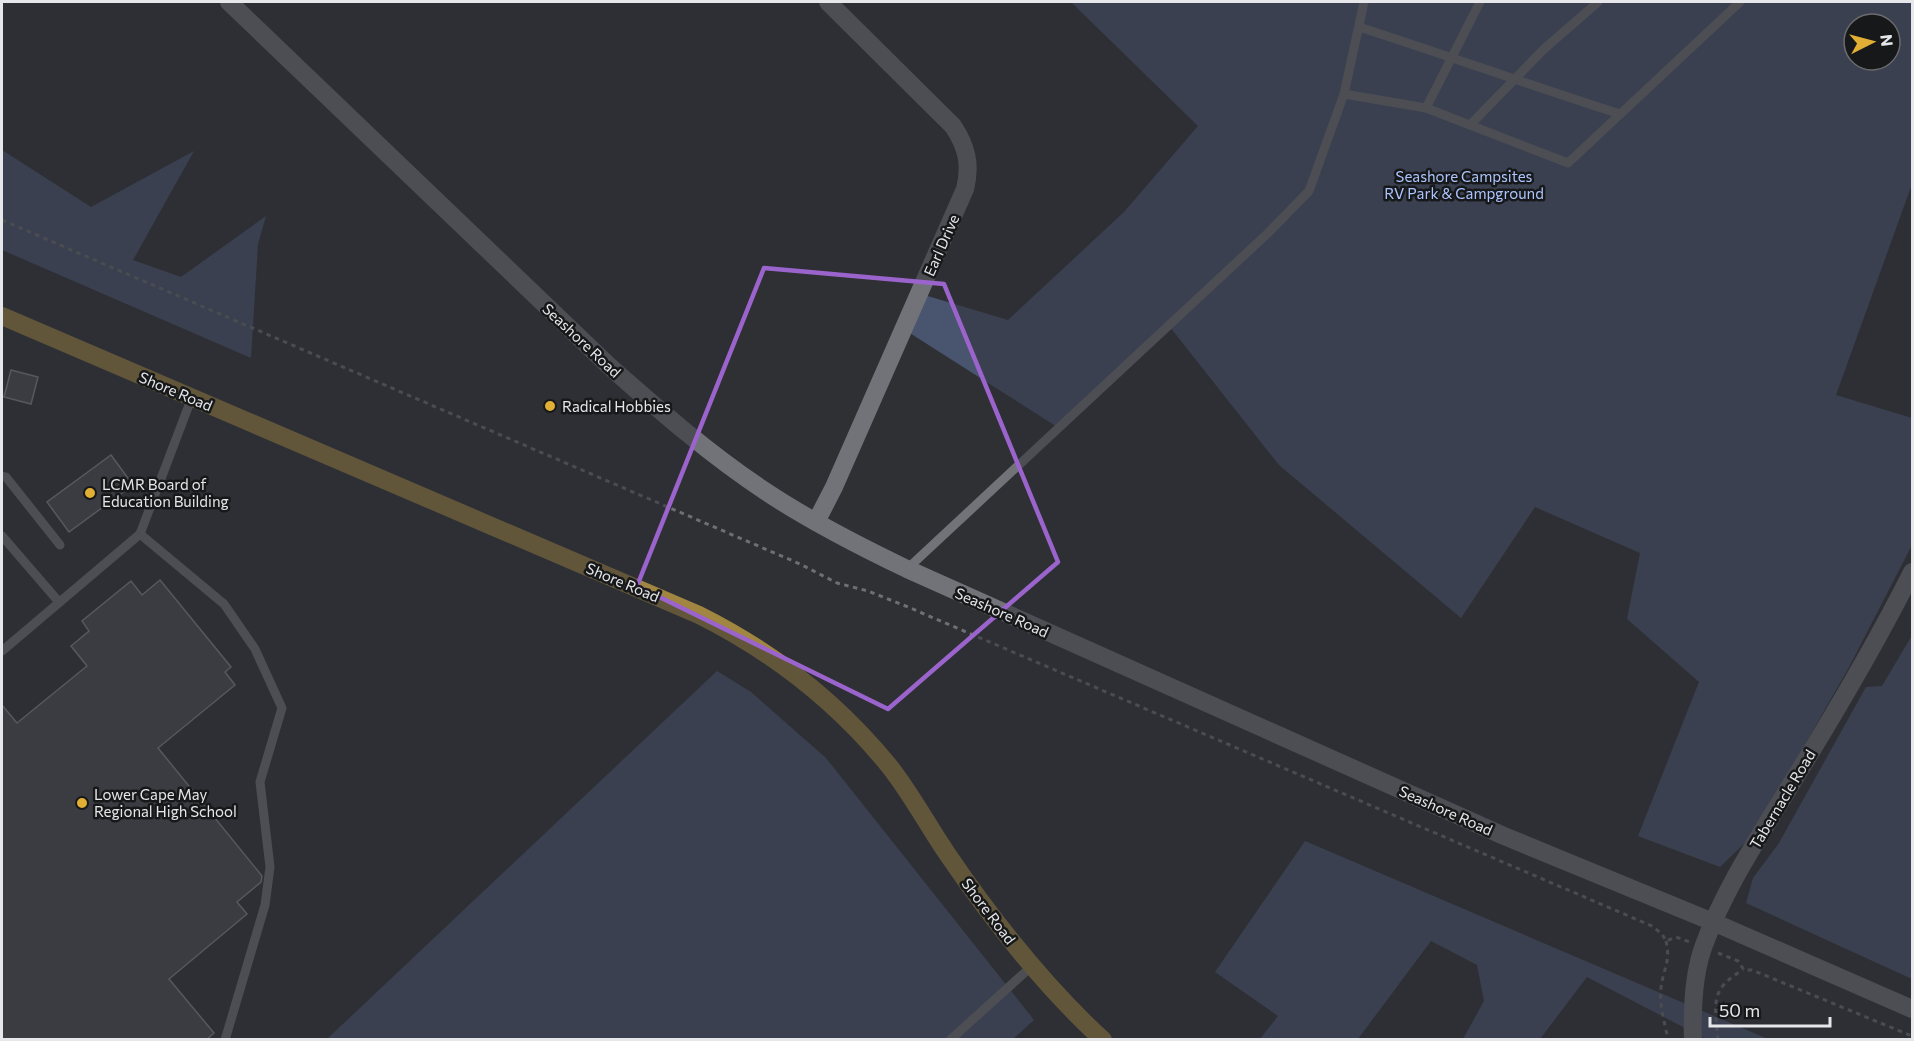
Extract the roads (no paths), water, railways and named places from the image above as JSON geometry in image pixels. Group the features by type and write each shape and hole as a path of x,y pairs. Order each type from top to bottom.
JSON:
{"main road":[{"name":"Shore Road","path":"2,316 699,615 762,650 823,697 858,731 913,798 977,897 1032,966 1103,1040"}],"street":[{"name":"Seashore Road","path":"229,2 608,365 710,452 768,493 816,522 907,569 1504,836 1713,922 1912,1009"},
{"name":"Earl Drive","path":"816,522 834,487 961,200 969,173 968,156 953,126 828,2"},
{"name":"Tabernacle Road","path":"1693,1040 1694,990 1703,947 1713,922 1753,846 1851,686 1912,572"}],"lane":[{"path":"907,569 1268,233 1309,191 1344,94 1364,2"},
{"path":"1426,108 1480,2"},
{"path":"1470,125 1544,49 1598,2"},
{"path":"1344,94 1426,108 1568,163 1740,2"},
{"path":"1359,27 1452,57 1513,81 1620,114"},
{"path":"2,651 140,534 192,398"},
{"path":"2,476 6,477 60,545"},
{"path":"140,534 224,604 255,649 282,708 260,782 270,867 265,905 225,1040"},
{"path":"2,536 59,602"},
{"path":"950,1040 1032,966"}],"place":[{"name":"Radical Hobbies","path":"550,406"},
{"name":"LCMR Board of Education Building","path":"90,493"},
{"name":"Lower Cape May Regional High School","path":"82,803"}],"park label":[{"name":"Seashore Campsites RV Park & Campground","path":"1464,184"}]}
